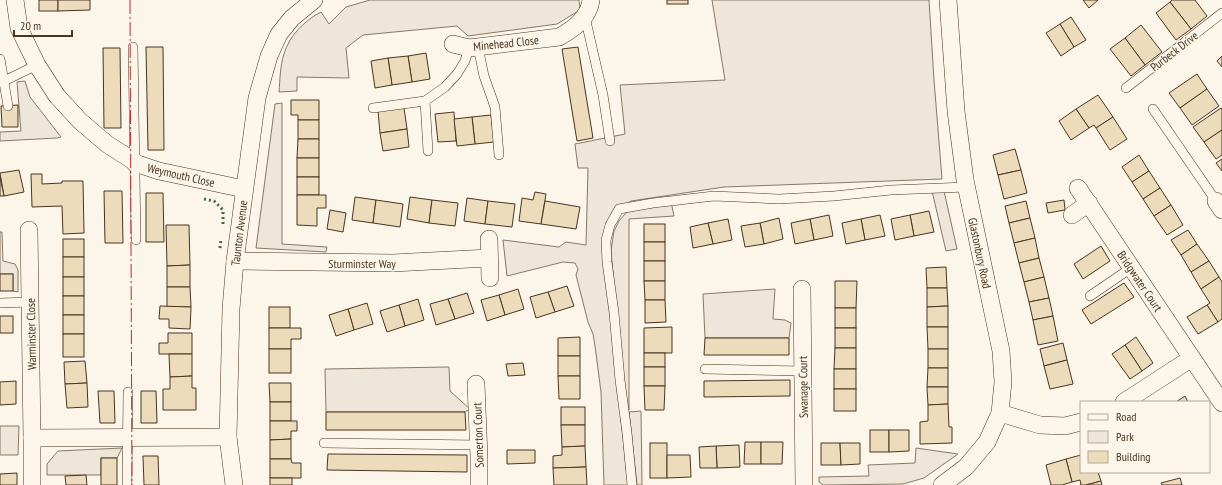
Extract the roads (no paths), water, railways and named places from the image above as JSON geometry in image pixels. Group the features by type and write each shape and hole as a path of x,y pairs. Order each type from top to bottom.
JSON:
{"street":[{"name":"Weymouth Close","path":"14,0 19,28 37,65 57,96 80,121 107,144 135,163 159,171 244,189"},
{"name":"Taunton Avenue","path":"234,485 228,437 231,309 235,261 257,98 269,56 279,34 292,18 314,0"},
{"path":"585,17 591,4 591,0"},
{"name":"Glastonbury Road","path":"942,485 966,468 986,442 1000,413 1003,382 1001,351 966,187 956,111 948,0"},
{"name":"Minehead Close","path":"453,44 474,47 559,37 571,30 585,17"},
{"name":"Bridgwater Court","path":"1078,188 1222,403"},
{"path":"1072,215 1089,203"},
{"name":"Warminster Close","path":"29,230 32,485"},
{"path":"489,239 490,278"},
{"name":"Sturminster Way","path":"235,261 394,263 489,258"},
{"name":"Swanage Court","path":"802,289 804,485"},
{"path":"1126,401 1192,358"},
{"name":"Somerton Court","path":"476,384 479,485"},
{"path":"1000,413 1040,425 1066,426 1080,422"},
{"path":"32,438 228,437"}],"lane":[{"name":"Purbeck Drive","path":"1126,88 1222,13"},
{"path":"585,17 603,95 610,141"},
{"path":"133,47 136,240"},
{"path":"373,108 425,101 445,87 457,74 474,47"},
{"path":"474,47 495,107 499,155"},
{"path":"0,59 8,106"},
{"path":"4,81 37,65"},
{"path":"425,101 428,151"},
{"path":"1153,109 1219,206"},
{"path":"632,485 614,313 607,262 606,240 610,225 619,209 714,196 779,199 834,196 891,190 966,187"},
{"path":"1090,296 1132,268"},
{"path":"0,303 31,302"},
{"path":"705,369 803,371"},
{"path":"127,485 128,392"},
{"path":"324,443 479,445"}]}
